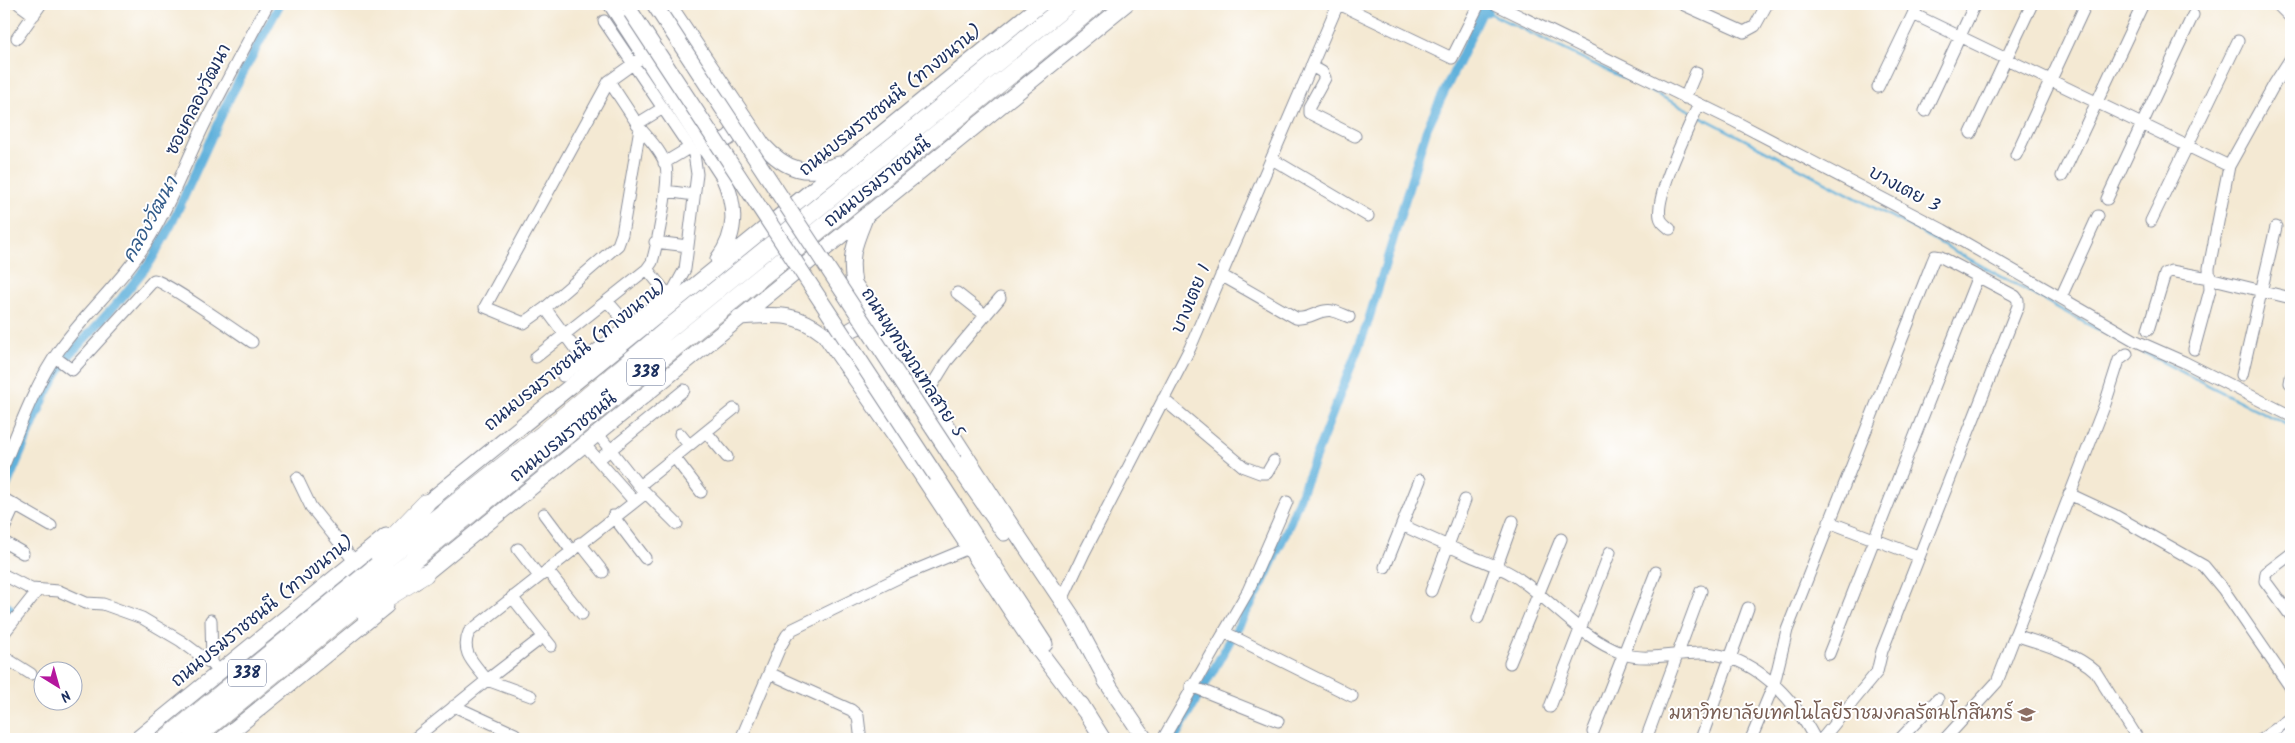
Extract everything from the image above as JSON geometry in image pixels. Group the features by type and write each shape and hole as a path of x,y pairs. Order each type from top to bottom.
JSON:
{"highway":[{"name":"ถนนบรมราชชนนี","path":"193,739 398,549 543,434 672,326 1068,4"},
{"name":"ถนนบรมราชชนนี","path":"166,739 285,653 1097,4"},
{"path":"285,653 426,503"},
{"path":"285,653 425,574"}],"main road":[{"path":"611,4 639,60 694,143 727,184 731,192 734,216 732,237 707,274"},
{"name":"ถนนพุทธมณฑลสาย 5","path":"654,4 955,462 1144,739"},
{"path":"668,4 763,145 773,156 787,166 812,172 824,170 850,160"},
{"name":"ถนนบรมราชชนนี (ทางขนาน)","path":"137,739 217,667 355,562 587,364 707,274 1041,4"},
{"name":"338","path":"222,739 1126,4"},
{"path":"628,8 1042,638 1103,739"},
{"path":"694,143 727,140 734,134 743,116"},
{"path":"865,216 852,250 851,265 854,283 1062,600 1111,689"},
{"path":"739,317 784,314 812,324 824,334 842,357 1025,632 1086,713"},
{"path":"842,357 840,343 845,335 860,326 868,324 888,336"}],"street":[{"path":"19,4 34,15"},
{"path":"17,38 42,4"},
{"name":"ซอยคลองวัฒนา","path":"4,465 23,418 77,326 107,295 135,260 151,236 206,121 268,4"},
{"path":"1338,4 1452,58 1455,56 1479,4"},
{"name":"บางเตย 1","path":"1062,600 1084,553 1190,348 1338,4"},
{"name":"บางเตย 3","path":"1497,4 1685,98 1696,110 1943,230 2134,340 2184,362 2291,416"},
{"path":"1682,4 1744,32 1755,26 1767,4"},
{"path":"1925,111 1975,4"},
{"path":"1970,133 2032,4"},
{"path":"2016,155 2086,4"},
{"path":"2062,176 2143,4"},
{"path":"2277,4 2291,18"},
{"path":"1878,88 1915,9 1959,38 2229,166"},
{"path":"2107,199 2193,15"},
{"path":"563,376 587,364 628,326 668,295 682,275 688,246 694,195 697,162 694,143 663,108 639,60 604,21"},
{"path":"2151,221 2238,41"},
{"path":"2194,349 2210,290 2209,268 2229,166 2291,58"},
{"path":"639,60 609,81 485,307 524,323 545,308 618,245 622,234 638,126 663,108"},
{"path":"1311,66 1322,72 1325,78 1309,107 1309,113 1355,136"},
{"path":"1685,98 1696,72"},
{"path":"536,357 565,336 647,269 652,262 666,191 667,173 664,163 609,81"},
{"path":"1670,229 1662,222 1659,216 1660,207 1666,185 1696,110"},
{"path":"664,163 694,143"},
{"path":"1272,158 1368,216"},
{"path":"666,191 694,195"},
{"path":"2061,297 2098,216"},
{"path":"2242,375 2276,227"},
{"path":"655,242 688,246"},
{"path":"1751,739 1774,684 1787,630 1829,522 1935,256 1941,257 2015,296 2018,300 2018,306 1918,556 1882,651 1877,672 1822,739"},
{"path":"647,269 668,295"},
{"path":"2148,330 2165,274 2171,270 2291,298"},
{"path":"1221,275 1296,318 1309,318 1326,311 1334,311 1349,317"},
{"path":"1829,654 1978,276"},
{"path":"57,358 72,370 154,280 158,280 174,290 252,342"},
{"path":"957,293 985,315"},
{"path":"926,395 947,361 1000,298"},
{"path":"607,301 628,326"},
{"path":"545,308 587,364"},
{"path":"1945,739 1997,682 2104,404 2119,360 2127,354"},
{"path":"598,460 684,390"},
{"path":"1163,399 1244,467 1260,473 1266,473 1274,461"},
{"path":"531,696 487,680 468,655 465,641 469,632 634,501 643,489 674,458 734,409"},
{"path":"706,432 727,457"},
{"path":"597,434 643,489 677,524"},
{"path":"680,434 689,445"},
{"path":"584,444 634,501"},
{"path":"674,458 701,492"},
{"path":"297,478 311,507 355,562"},
{"path":"1385,567 1420,480"},
{"path":"2069,494 2114,515 2204,566 2212,574 2291,688"},
{"path":"1431,591 1465,500"},
{"path":"4,529 9,502 51,526"},
{"path":"1163,739 1198,689 1231,635 1287,502"},
{"path":"544,514 603,572"},
{"path":"614,516 645,558"},
{"path":"1478,618 1513,522"},
{"path":"1829,522 1918,556"},
{"path":"1402,525 1512,574 1580,630 1625,654 1677,655 1703,653 1730,658 1760,673 1774,684 1798,709 1815,739"},
{"path":"1510,663 1561,539"},
{"path":"4,542 23,553"},
{"path":"741,739 786,635 800,624 904,575 969,548"},
{"path":"518,549 582,614"},
{"path":"1550,707 1610,552"},
{"path":"2291,554 2266,573 2264,577 2265,581 2291,615"},
{"path":"1593,732 1656,572"},
{"path":"4,575 24,586 38,590 59,591 86,603 103,604 142,618 181,641 217,667"},
{"path":"4,633 38,590"},
{"path":"1646,739 1701,591"},
{"path":"512,597 551,646"},
{"path":"1701,739 1748,608"},
{"path":"211,620 217,667"},
{"path":"1231,635 1352,696"},
{"path":"2015,635 2048,646 2089,666 2095,671 2138,739"},
{"path":"414,739 544,636"},
{"path":"4,657 31,674"},
{"path":"769,673 851,710 858,716 860,733"},
{"path":"1198,689 1278,722"},
{"path":"1900,739 1938,699"},
{"path":"454,706 515,734"},
{"path":"2262,739 2291,718"},
{"path":"2283,739 2291,733"}],"waterway":[{"name":"คลองวัฒนา","path":"4,492 45,396 66,359 120,300 151,261 171,225 228,101 280,4"},
{"path":"1174,739 1259,590 1287,530 1367,325 1427,128 1483,11 1487,12 1490,4"},
{"path":"1487,12 1693,112"},
{"path":"1698,115 1911,227 2089,325 2291,427"},
{"name":"คลองวัฒนา","path":"4,603 12,611 4,618"}],"place":[{"name":"มหาวิทยาลัยเทคโนโลยีราชมงคลรัตนโกสินทร์","path":"2027,714"}]}
